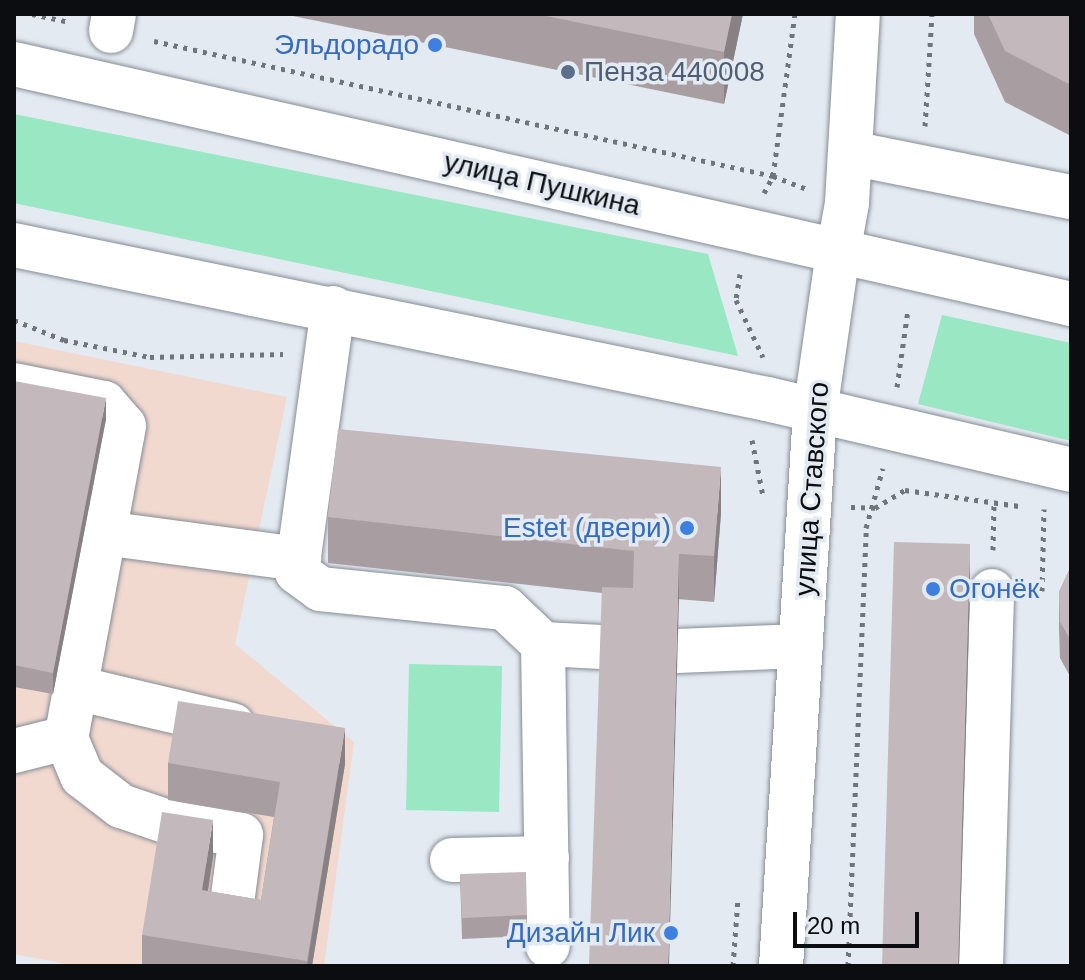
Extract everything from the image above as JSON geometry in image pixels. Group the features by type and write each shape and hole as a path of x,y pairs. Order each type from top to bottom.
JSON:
{"main road":[{"name":"улица Ставского","path":"781,966 815,412 847,203 858,14"},
{"name":"улица Пушкина","path":"14,64 1071,304"},
{"path":"850,153 923,165 1071,197"},
{"path":"14,245 333,308 1071,470"},
{"path":"333,308 297,572 320,589 505,608 543,644 602,647"},
{"path":"14,385 104,403 124,426 66,738 82,776 121,806 171,823 241,835 230,919"},
{"path":"104,533 299,559"},
{"path":"981,966 992,591"},
{"path":"543,644 548,946"},
{"path":"677,651 801,646"},
{"path":"76,688 272,735"},
{"path":"14,751 66,738"},
{"path":"452,860 547,858"}],"path":[{"path":"32,14 113,23 773,176 847,203"},
{"path":"923,165 932,14"},
{"path":"848,966 866,528 875,508 891,429 913,270"},
{"path":"14,320 64,340 150,357 328,355"},
{"path":"737,435 752,438 764,497"},
{"path":"875,508 905,490 1057,512"}],"shaded area":[{"path":"14,341 287,397 235,644 354,742 324,966 77,966 14,954"}],"green space":[{"path":"14,114 708,254 738,356 14,203"},
{"path":"942,315 1071,343 1071,441 918,404"},
{"path":"409,664 502,666 499,812 406,810"}],"building":[{"path":"536,14 732,14 724,52"},
{"path":"988,14 1071,14 1071,85 1005,51"},
{"path":"14,381 106,398 53,673 14,665"},
{"path":"338,429 721,467 714,556 679,554 668,966 589,966 602,587 633,588 634,551 328,517"},
{"path":"894,542 970,544 958,966 882,966"},
{"path":"1071,566 1071,641 1060,622 1059,592"},
{"path":"178,701 345,728 307,961 142,935 162,812 213,820 202,890 261,900 280,782 168,763"},
{"path":"526,872 527,915 462,918 460,874"}],"place":[{"name":"Эльдорадо","path":"435,45"},
{"name":"Пенза 440008","path":"568,72"},
{"name":"Estet (двери)","path":"687,528"},
{"name":"Огонёк","path":"933,589"},
{"name":"Дизайн Лик","path":"671,933"}]}
